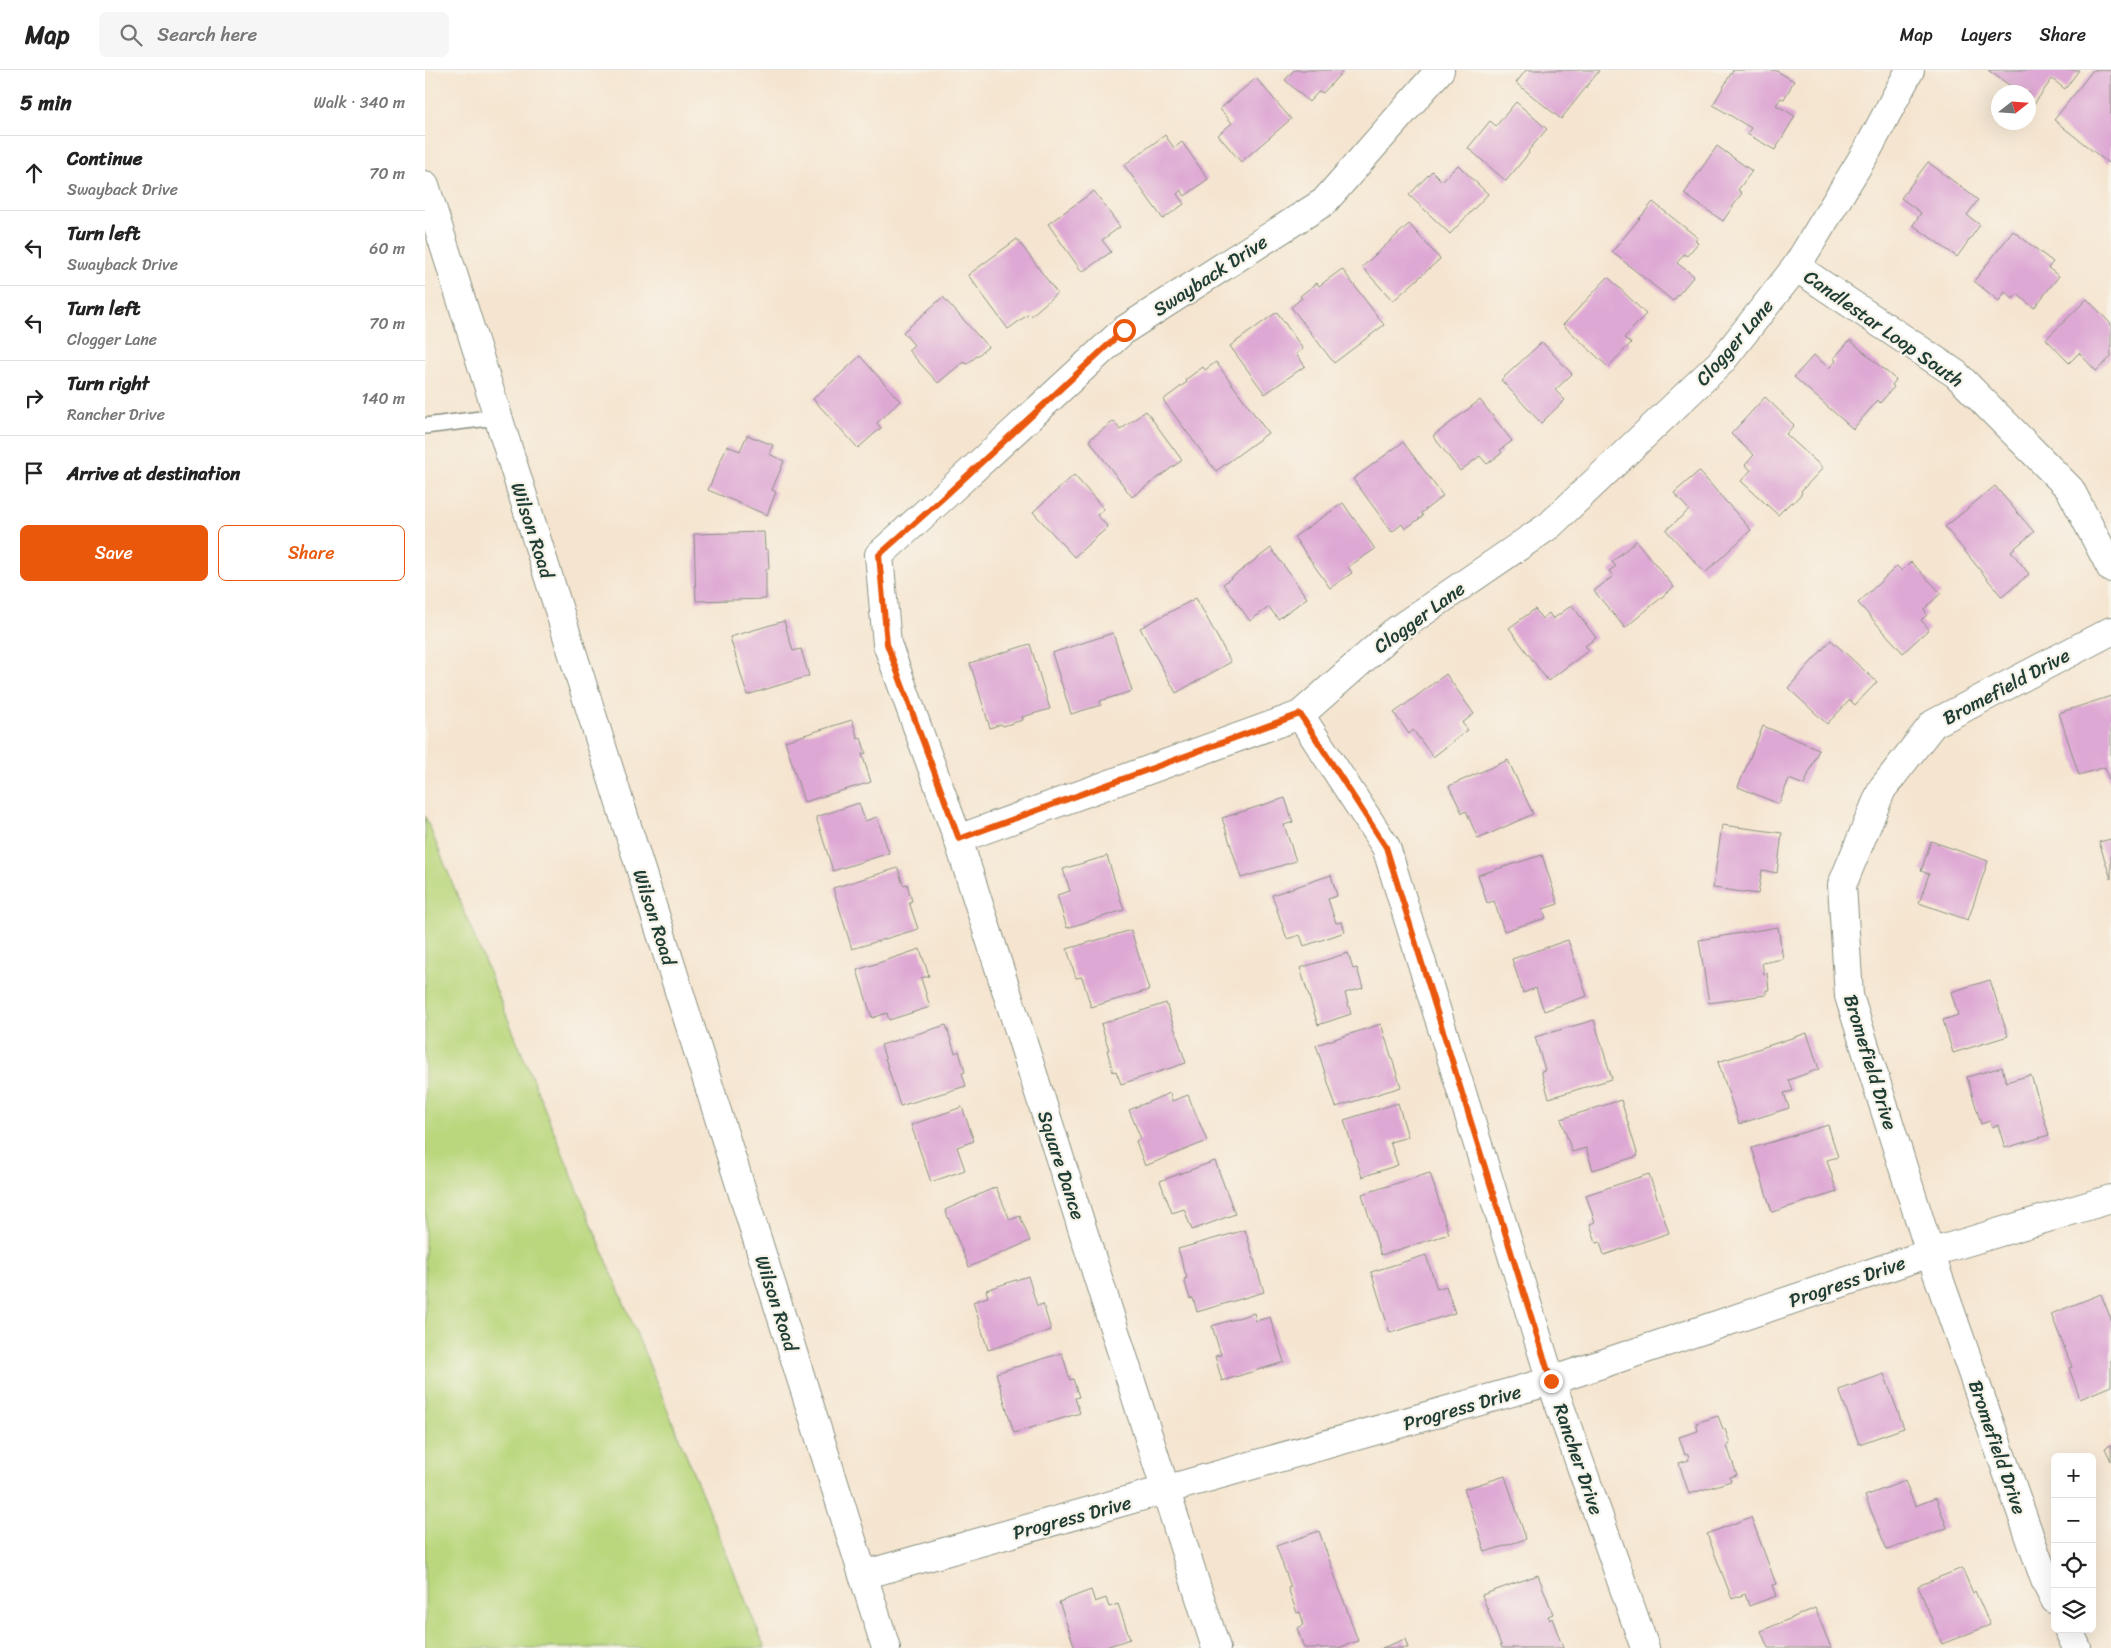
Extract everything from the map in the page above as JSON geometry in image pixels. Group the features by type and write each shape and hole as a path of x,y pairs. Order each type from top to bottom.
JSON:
{"street":[{"name":"Swayback Drive","path":"959,839 887,644 879,555 1124,330 1324,202 1440,70"},
{"name":"Candlestar Loop South","path":"1910,70 1868,149 1796,267 1957,374 2070,490 2111,568"},
{"name":"Wilson Road","path":"425,185 886,1648"},
{"name":"Clogger Lane","path":"959,839 1300,714 1394,632 1550,525 1721,362 1796,267"},
{"name":"Bromefield Drive","path":"2051,1591 2042,1571 1930,1253 1849,996 1842,885 1882,789 1933,724 2111,631"},
{"name":"Rancher Drive","path":"1300,714 1386,847 1551,1381 1645,1648"},
{"name":"Square Dance","path":"959,839 1216,1648"},
{"name":"Progress Drive","path":"863,1575 1551,1381 1930,1253 2111,1199"},
{"path":"2070,1633 2077,1648"}],"lane":[{"path":"425,426 497,417"}],"green space":[{"path":"425,816 765,1648 425,1648"}],"building":[{"path":"1294,70 1344,70 1323,93 1319,91 1309,102 1285,80"},
{"path":"1526,70 1599,71 1561,119 1516,83"},
{"path":"1733,70 1775,70 1794,81 1784,99 1781,98 1776,105 1795,116 1775,150 1747,134 1751,128 1713,105"},
{"path":"1988,70 2079,70 2065,89 2052,79 2036,101 2036,85 2009,85"},
{"path":"2093,70 2109,70 2111,72 2111,159 2108,163 2054,120"},
{"path":"1256,78 1291,119 1241,162 1218,135 1232,123 1220,109"},
{"path":"1516,102 1547,129 1506,181 1468,148 1490,121 1496,126"},
{"path":"1165,135 1174,148 1182,142 1208,179 1185,196 1181,190 1177,194 1184,204 1163,219 1124,165"},
{"path":"1717,146 1752,171 1738,190 1742,193 1723,221 1684,194"},
{"path":"1928,162 1978,200 1967,215 1980,225 1957,257 1913,225 1921,213 1901,198"},
{"path":"1458,165 1488,194 1450,234 1409,195 1432,171 1442,181"},
{"path":"1094,191 1120,227 1102,240 1111,252 1082,272 1048,224"},
{"path":"1653,202 1698,238 1695,241 1698,243 1687,256 1684,254 1677,263 1694,276 1673,301 1612,252"},
{"path":"1409,224 1440,259 1393,301 1362,267"},
{"path":"2013,231 2053,262 2048,268 2059,276 2034,308 2017,294 2013,299 2005,292 1999,301 1974,281"},
{"path":"1017,239 1057,293 1031,316 1029,314 1008,329 968,275"},
{"path":"1342,269 1384,325 1334,363 1291,307 1302,298 1300,296 1317,283 1319,286"},
{"path":"1608,277 1646,314 1624,338 1631,343 1608,367 1563,325"},
{"path":"943,297 988,347 967,364 963,362 938,383 908,350 914,345 903,332"},
{"path":"2087,299 2111,324 2111,357 2096,371 2079,353 2069,363 2046,339"},
{"path":"1277,312 1303,349 1296,354 1305,366 1265,394 1230,346"},
{"path":"1850,340 1896,380 1892,385 1894,387 1880,403 1878,400 1853,429 1794,377 1814,355 1829,368 1836,361 1834,358"},
{"path":"1542,342 1572,374 1555,390 1565,400 1541,423 1501,380"},
{"path":"860,356 900,401 877,423 881,428 858,448 813,399"},
{"path":"1216,362 1268,433 1216,471 1163,400 1203,367 1205,370"},
{"path":"1765,397 1794,425 1786,434 1823,468 1801,491 1802,493 1793,503 1791,502 1778,515 1741,481 1751,470 1745,465 1754,455 1731,434"},
{"path":"1480,400 1512,441 1500,450 1502,453 1487,464 1480,456 1460,471 1433,436"},
{"path":"1146,411 1182,460 1132,497 1089,440 1114,421 1120,430"},
{"path":"747,435 773,445 769,454 784,461 772,490 776,492 767,515 708,490 727,446 740,451"},
{"path":"1403,442 1443,496 1421,513 1423,516 1405,529 1402,524 1392,532 1353,479"},
{"path":"1699,471 1751,530 1705,573 1666,530 1689,510 1674,493"},
{"path":"1074,475 1104,509 1097,515 1108,527 1074,557 1033,512"},
{"path":"1995,486 2034,532 2011,551 2029,574 2002,597 1945,527"},
{"path":"1343,503 1375,549 1348,567 1352,573 1330,588 1294,537"},
{"path":"764,532 765,549 768,550 769,569 766,569 766,599 696,601 694,534"},
{"path":"1636,541 1674,587 1625,628 1594,591 1613,576 1609,571 1616,566 1612,562"},
{"path":"1271,548 1307,598 1278,619 1269,607 1250,621 1223,584"},
{"path":"1911,562 1941,593 1924,609 1927,615 1921,620 1929,629 1903,653 1858,603 1897,566 1902,571"},
{"path":"1196,598 1231,662 1176,693 1140,628"},
{"path":"1572,605 1596,638 1585,646 1589,650 1548,681 1509,628 1535,609 1542,619 1549,613 1553,619"},
{"path":"784,621 793,651 801,649 809,676 747,695 730,637"},
{"path":"1113,633 1132,691 1100,701 1101,705 1071,714 1052,653"},
{"path":"1831,640 1877,682 1855,705 1850,700 1827,724 1788,688"},
{"path":"1030,644 1050,709 1022,717 1023,720 990,728 970,663"},
{"path":"1446,674 1474,714 1462,723 1468,730 1433,757 1413,730 1409,734 1394,713"},
{"path":"2111,696 2111,780 2109,780 2105,767 2079,775 2059,713"},
{"path":"852,720 858,739 861,738 866,753 862,754 871,782 804,802 785,741"},
{"path":"1763,726 1819,749 1804,785 1789,779 1779,804 1738,787"},
{"path":"1508,760 1533,814 1478,839 1466,811 1462,813 1449,786"},
{"path":"1285,798 1293,822 1284,825 1296,861 1241,878 1222,818"},
{"path":"859,803 865,821 877,817 889,853 833,871 816,817"},
{"path":"1722,825 1782,833 1777,873 1762,870 1758,894 1713,888"},
{"path":"2111,839 2111,879 2099,842"},
{"path":"1931,841 1988,861 1968,920 1919,903 1929,874 1921,871"},
{"path":"1542,855 1558,904 1543,909 1546,918 1504,931 1494,901 1487,903 1478,875"},
{"path":"1107,856 1124,910 1067,928 1057,895 1070,891 1063,869"},
{"path":"898,868 903,885 907,884 912,901 909,902 918,929 852,949 833,888"},
{"path":"1331,875 1337,896 1328,899 1336,923 1342,922 1345,932 1304,946 1300,935 1287,939 1272,895"},
{"path":"1778,927 1783,959 1762,963 1764,974 1767,973 1769,990 1766,990 1766,995 1709,1003 1699,940"},
{"path":"1131,930 1149,990 1091,1007 1082,977 1076,978 1067,949"},
{"path":"1568,940 1587,996 1544,1011 1536,988 1523,993 1512,959"},
{"path":"920,949 929,976 921,978 930,1007 889,1020 887,1013 872,1018 857,970"},
{"path":"1348,953 1353,969 1357,968 1363,988 1345,993 1351,1014 1318,1025 1300,968"},
{"path":"1990,980 2008,1036 1953,1053 1943,1020 1958,1015 1951,992"},
{"path":"1166,1003 1186,1063 1121,1084 1116,1071 1113,1072 1101,1024"},
{"path":"1594,1020 1612,1079 1549,1098 1541,1071 1545,1070 1535,1037"},
{"path":"1381,1024 1401,1087 1336,1107 1316,1045"},
{"path":"946,1025 955,1053 959,1051 965,1072 962,1073 966,1086 900,1106 881,1045"},
{"path":"1807,1033 1819,1069 1789,1080 1793,1091 1784,1093 1789,1108 1739,1124 1718,1062"},
{"path":"2002,1067 2006,1082 2031,1075 2049,1135 2005,1148 1998,1125 1992,1127 1990,1121 1981,1124 1967,1077"},
{"path":"1170,1093 1172,1101 1188,1095 1207,1141 1145,1166 1136,1141 1141,1139 1129,1110"},
{"path":"1621,1100 1638,1156 1593,1170 1586,1148 1572,1152 1561,1119"},
{"path":"1398,1103 1408,1137 1390,1142 1398,1165 1362,1177 1344,1120"},
{"path":"962,1107 974,1141 957,1147 965,1170 931,1182 911,1125"},
{"path":"1828,1125 1838,1157 1827,1160 1837,1192 1772,1212 1752,1148"},
{"path":"1215,1161 1235,1214 1192,1230 1184,1209 1172,1213 1160,1181"},
{"path":"1430,1173 1449,1234 1381,1255 1362,1194"},
{"path":"1649,1174 1669,1233 1604,1255 1600,1242 1596,1243 1590,1224 1595,1222 1586,1195"},
{"path":"996,1187 1010,1220 1020,1216 1030,1241 969,1267 945,1210"},
{"path":"1245,1230 1264,1292 1197,1312 1193,1298 1190,1299 1184,1279 1187,1278 1178,1249"},
{"path":"1426,1255 1437,1289 1446,1286 1455,1313 1390,1333 1371,1272"},
{"path":"1028,1276 1037,1306 1043,1304 1051,1330 988,1350 973,1302 988,1297 986,1290"},
{"path":"2101,1294 2111,1319 2111,1386 2080,1399 2069,1368 2072,1367 2051,1314"},
{"path":"1254,1313 1256,1321 1270,1317 1284,1362 1222,1381 1215,1356 1221,1355 1212,1326"},
{"path":"1062,1353 1070,1380 1073,1379 1079,1397 1075,1398 1080,1413 1014,1433 996,1373"},
{"path":"1884,1374 1904,1428 1859,1444 1839,1390"},
{"path":"1718,1416 1730,1444 1727,1446 1737,1475 1730,1477 1731,1481 1689,1494 1679,1463 1689,1460 1688,1454 1685,1455 1679,1437 1698,1431 1696,1423"},
{"path":"2111,1445 2111,1461 2105,1448"},
{"path":"1505,1476 1526,1539 1485,1552 1464,1489"},
{"path":"1905,1481 1915,1506 1936,1498 1947,1528 1887,1550 1865,1496"},
{"path":"1751,1517 1776,1584 1772,1585 1776,1596 1749,1606 1745,1594 1732,1599 1707,1534"},
{"path":"1319,1531 1358,1641 1338,1648 1304,1648 1297,1628 1304,1625 1300,1612 1297,1613 1288,1588 1291,1587 1276,1546"},
{"path":"1962,1568 1973,1593 1975,1591 1990,1625 1942,1644 1918,1586"},
{"path":"1538,1575 1553,1614 1548,1616 1550,1620 1552,1618 1563,1648 1502,1648 1482,1595"},
{"path":"1091,1590 1095,1602 1106,1598 1109,1607 1118,1604 1130,1639 1103,1648 1075,1648 1059,1602"},
{"path":"1815,1608 1831,1648 1768,1648 1761,1631"},
{"path":"1405,1639 1408,1648 1382,1648"}],"route":[{"path":"1124,330 879,555 887,644 959,839 1300,714 1386,847 1551,1381"}]}
